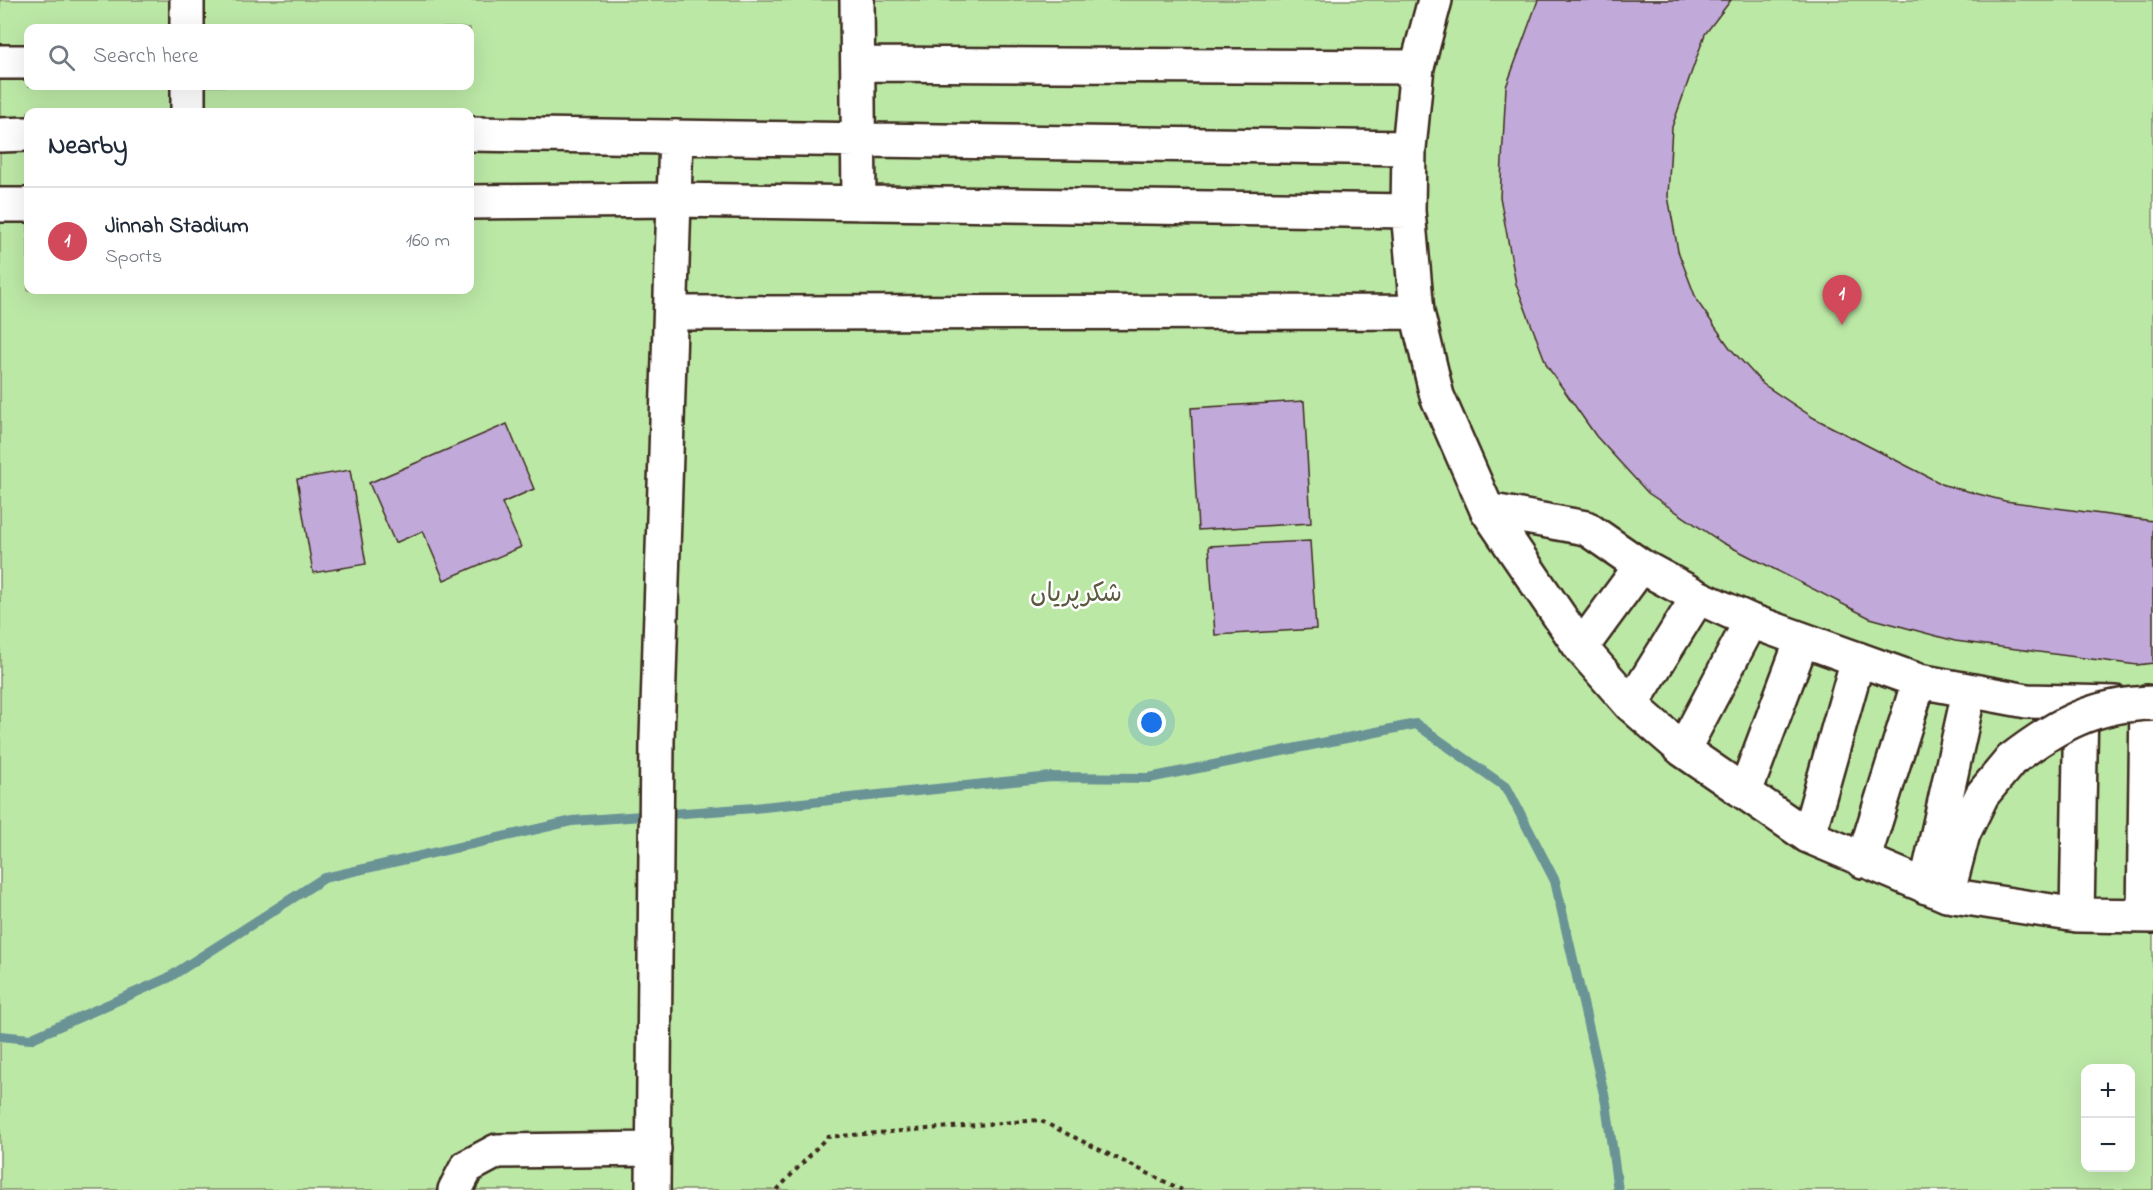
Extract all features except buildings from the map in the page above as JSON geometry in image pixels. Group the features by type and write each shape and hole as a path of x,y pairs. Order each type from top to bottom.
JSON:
{"street":[{"path":"187,0 187,24"},
{"path":"857,0 859,203"},
{"path":"1435,0 1417,68 1409,148 1408,212 1417,312 1437,396 1487,510 1581,648 1631,705 1683,750 1808,836 1936,891 2077,915 2149,916 2151,702"},
{"path":"0,62 24,62"},
{"path":"858,64 1417,68"},
{"path":"188,90 188,108"},
{"path":"0,135 24,134"},
{"path":"474,134 1409,148"},
{"path":"654,1190 657,739 676,137"},
{"path":"474,202 675,200 1408,212"},
{"path":"0,205 24,205"},
{"path":"671,314 1417,312"},
{"path":"1487,510 1586,528 1641,566 1698,597 1751,621 1919,681 2027,701 2151,702"},
{"path":"1581,648 1641,566"},
{"path":"1631,705 1698,597"},
{"path":"1683,750 1751,621"},
{"path":"1745,792 1802,640"},
{"path":"1808,836 1858,659"},
{"path":"1863,861 1919,681"},
{"path":"1936,891 1969,692"},
{"path":"1936,891 1982,795 2011,760 2046,733 2086,713 2129,703 2151,702"},
{"path":"2077,915 2081,703"},
{"path":"455,1190 467,1167 497,1151 654,1149"}],"path":[{"path":"777,1190 827,1137 1038,1120 1182,1190"}],"green space":[{"name":"شکرپریاں","path":"0,0 2153,0 2153,1190 0,1190"}],"waterway":[{"path":"0,1036 30,1039 168,978 324,878 572,821 754,808 1051,777 1149,778 1416,724 1507,788 1555,881 1606,1103 1618,1190"}],"place":[{"name":"Jinnah Stadium","path":"1842,325"}]}
